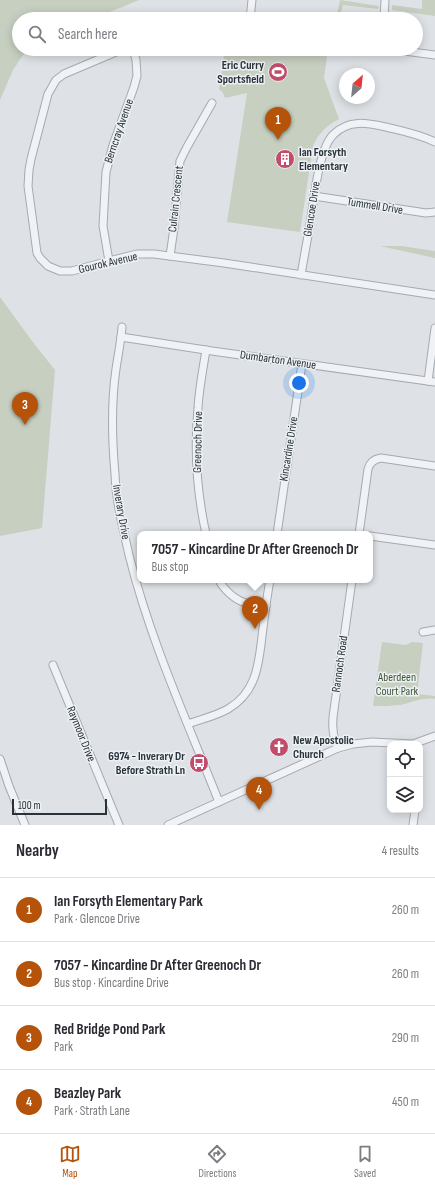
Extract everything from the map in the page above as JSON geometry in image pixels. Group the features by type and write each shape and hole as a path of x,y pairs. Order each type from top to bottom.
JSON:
{"street":[{"path":"251,12 252,0"},
{"path":"384,12 385,0"},
{"path":"423,53 435,55"},
{"name":"Gourok Avenue","path":"106,56 64,74 53,84 47,98 31,159 28,186 38,253 44,263 54,269 66,272 137,254 154,254 435,295"},
{"name":"Berncray Avenue","path":"109,261 103,226 106,172 113,145 137,76 135,56"},
{"name":"Culrain Crescent","path":"170,256 180,161 212,103"},
{"name":"Glencoe Drive","path":"301,275 315,187 324,151 327,143 335,132 345,126 364,123 414,133 435,142"},
{"name":"Tummell Drive","path":"314,196 426,213 435,212"},
{"name":"Inverary Drive","path":"122,327 116,370 113,441 120,519 137,586 158,651 219,802"},
{"path":"432,381 435,328"},
{"name":"Dumbarton Avenue","path":"121,337 302,364 432,381"},
{"name":"Greenoch Drive","path":"206,350 198,408 196,444 197,479 206,531"},
{"name":"Kincardine Drive","path":"277,531 302,364"},
{"path":"359,531 368,469 372,462 381,458 435,466"},
{"path":"373,536 435,545"},
{"path":"221,583 223,587 235,597 245,603 266,606"},
{"path":"188,724 228,709 241,699 251,685 259,663 270,583"},
{"name":"Rannoch Road","path":"338,748 334,741 332,717 352,583"},
{"path":"423,632 435,630"},
{"name":"Raymoor Drive","path":"53,665 119,825"},
{"path":"421,741 435,736"},
{"path":"168,825 338,748 353,744 372,742 387,743"},
{"path":"0,759 25,825"},
{"path":"413,825 415,813"}],"green space":[{"path":"0,0 139,0 110,12 12,12 12,56 22,56 13,70 0,100"},
{"path":"340,0 379,6 378,9 343,5 341,12 337,12"},
{"path":"422,0 435,0 435,16 423,14 423,12 392,10 392,5 422,9"},
{"path":"224,56 327,56 324,78 339,119 323,130 313,146 300,232 227,222 247,93 225,98 219,89"},
{"path":"380,246 401,246 435,251 435,258"},
{"path":"0,297 55,370 42,528 0,536"},
{"name":"Aberdeen Court Park","path":"382,642 406,645 412,642 423,643 417,694 435,696 435,699 422,699 400,705 373,706"}],"place":[{"name":"Eric Curry Sportsfield","path":"278,72"},
{"name":"Ian Forsyth Elementary Park","path":"278,140"},
{"name":"Ian Forsyth Elementary","path":"285,159"},
{"name":"Red Bridge Pond Park","path":"25,425"},
{"name":"7057 - Kincardine Dr After Greenoch Dr","path":"255,629"},
{"name":"New Apostolic Church","path":"279,747"},
{"name":"6974 - Inverary Dr Before Strath Ln","path":"199,763"},
{"name":"Beazley Park","path":"259,810"}]}
